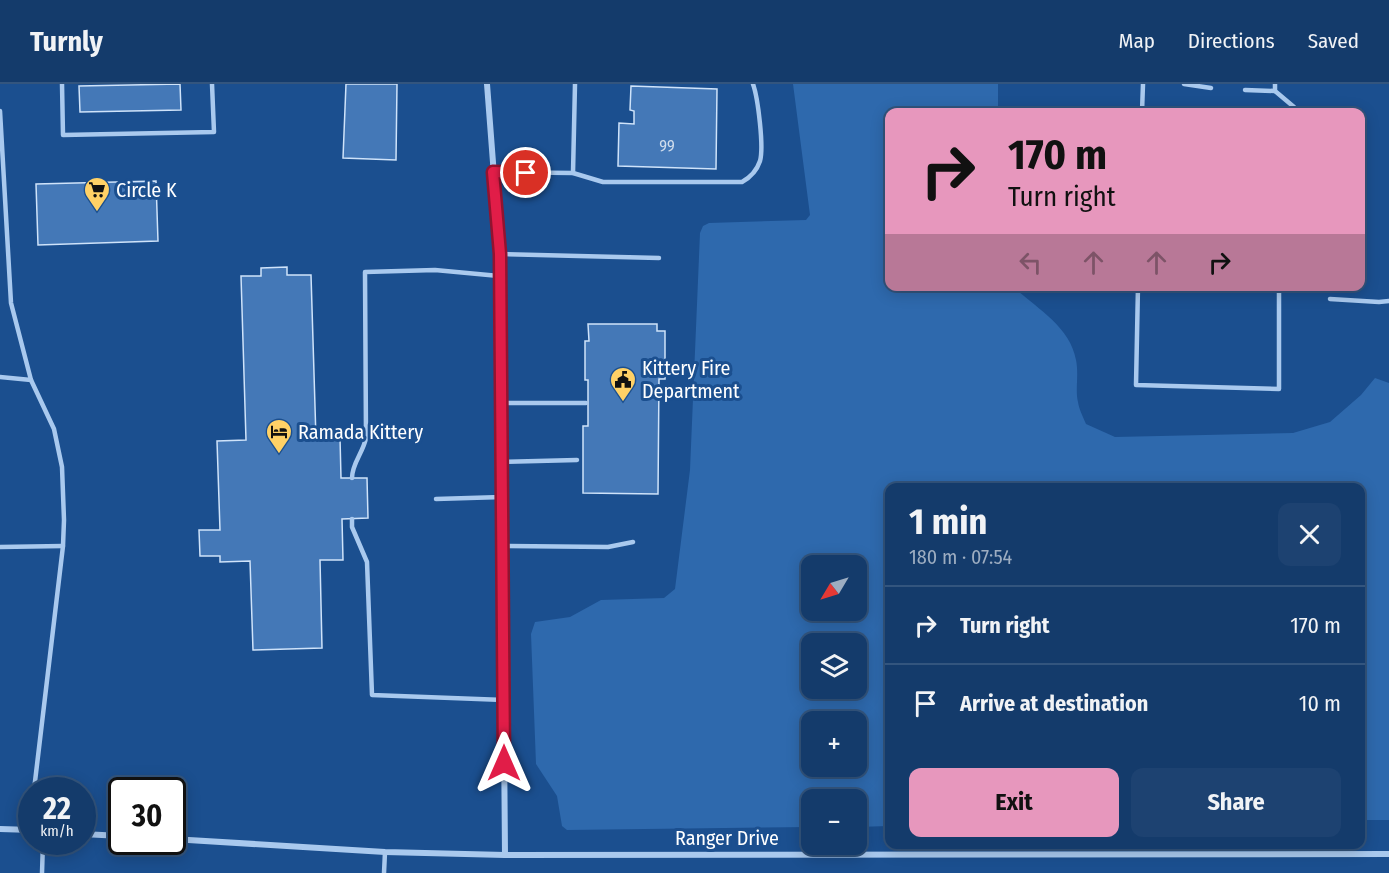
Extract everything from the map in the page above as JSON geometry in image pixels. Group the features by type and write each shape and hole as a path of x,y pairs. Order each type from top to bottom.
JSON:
{"street":[{"path":"487,84 500,254 505,855"},
{"path":"0,828 18,829"},
{"name":"Ranger Drive","path":"186,841 385,852 505,855 1389,854"}],"lane":[{"path":"62,84 63,135 214,132 212,84"},
{"path":"573,173 575,84"},
{"path":"493,172 573,173 603,182 742,182 755,171 761,159 759,118 753,84"},
{"path":"1142,108 1143,84"},
{"path":"1184,84 1211,88"},
{"path":"1275,84 1275,91"},
{"path":"1245,90 1275,91 1294,108"},
{"path":"0,111 11,303 31,380 54,429 62,467 63,546 36,777"},
{"path":"500,254 659,258"},
{"path":"352,478 352,469 364,448 366,438 365,272 435,270 499,276"},
{"path":"1138,291 1136,385 1279,389 1279,291"},
{"path":"1330,299 1389,301"},
{"path":"0,377 31,380"},
{"path":"501,403 586,404"},
{"path":"501,462 577,460"},
{"path":"436,499 502,497"},
{"path":"352,519 352,527 367,562 372,695 504,699"},
{"path":"502,546 608,547 633,542"},
{"path":"0,547 63,546"},
{"path":"384,873 385,852"},
{"path":"42,873 43,855"}],"shaded area":[{"path":"793,84 998,84 998,108 885,108 885,291 1019,291 1060,328 1073,348 1077,371 1077,398 1086,424 1115,437 1293,433 1330,422 1361,395 1375,378 1389,383 1389,820 1365,820 1365,483 885,483 885,826 867,827 867,789 801,789 801,827 567,830 562,826 557,796 536,764 531,634 535,622 570,617 601,600 664,598 675,589 690,470 700,233 703,226 709,223 806,220 810,215"}],"building":[{"path":"180,84 181,110 80,112 79,86"},
{"path":"346,84 397,84 396,160 343,158"},
{"path":"631,86 717,89 716,169 618,166 619,123 634,124 634,111 630,110"},
{"name":"Circle K","path":"156,181 158,241 38,245 36,184"},
{"name":"Ramada Kittery","path":"287,267 287,275 311,275 316,439 340,438 341,478 367,478 368,518 342,519 343,560 320,560 322,648 253,650 250,561 220,562 220,556 200,556 199,530 220,530 217,441 246,440 241,276 261,276 261,268"},
{"name":"Kittery Fire Department","path":"588,324 657,324 657,331 665,331 665,379 659,379 658,494 583,493 583,426 588,426 585,341 589,341"}],"place":[{"name":"Circle K","path":"97,213"},
{"name":"Kittery Fire Department","path":"623,403"},
{"name":"Ramada Kittery","path":"279,455"}],"route":[{"path":"504,763 500,254 493,172 526,173"}]}
